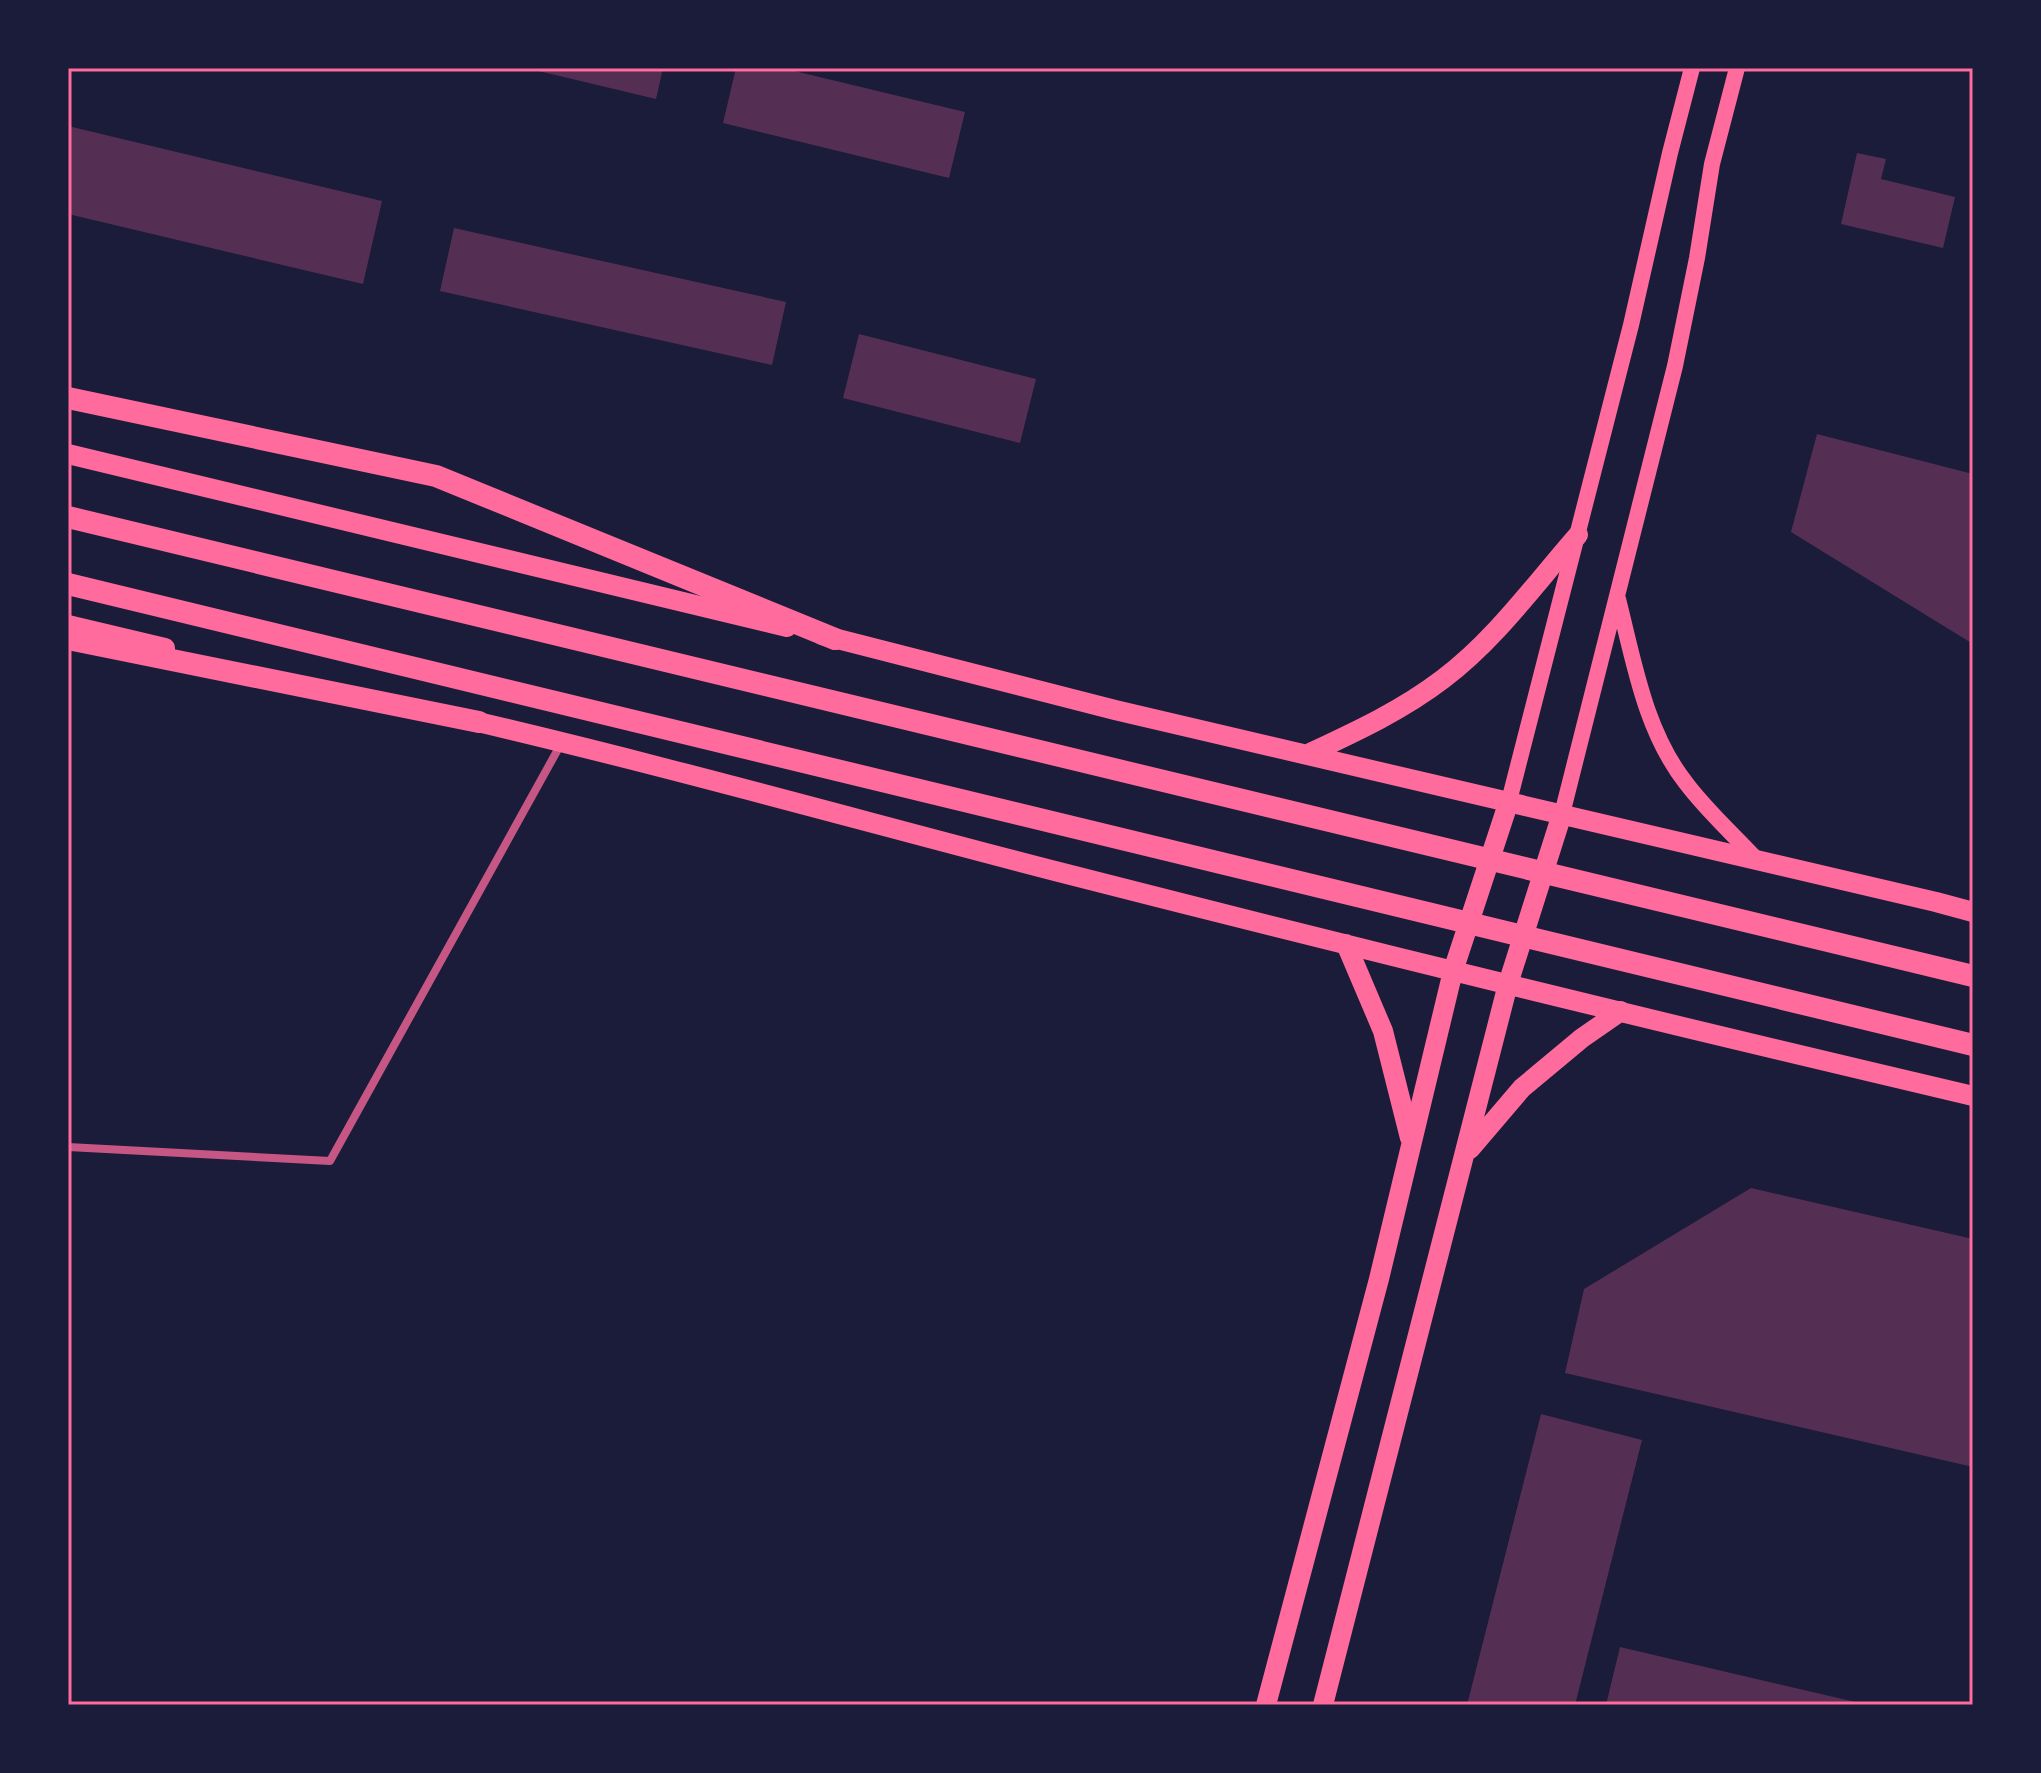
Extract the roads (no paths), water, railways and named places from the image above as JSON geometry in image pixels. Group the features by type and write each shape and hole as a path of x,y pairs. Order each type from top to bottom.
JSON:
{"highway":[{"path":"68,398 436,476 835,639"},
{"path":"68,517 1973,976"},
{"path":"68,584 1973,1045"},
{"path":"68,639 479,722"}],"main road":[{"path":"1266,1705 1379,1279 1453,971 1509,801 1631,325 1692,68"},
{"path":"1323,1705 1508,984 1562,814 1617,597 1675,366 1712,164 1737,68"},
{"path":"68,454 1100,706 1973,912"},
{"path":"1308,754 1393,714 1444,678 1491,636 1578,535"},
{"path":"1617,597 1641,692 1659,738 1685,783 1757,860"},
{"path":"68,625 563,742 1453,971 1973,1096"},
{"path":"1346,944 1383,1031 1412,1144"},
{"path":"1465,1155 1522,1088 1582,1038 1621,1011"}],"street":[{"path":"68,1147 330,1161 563,742"}]}
